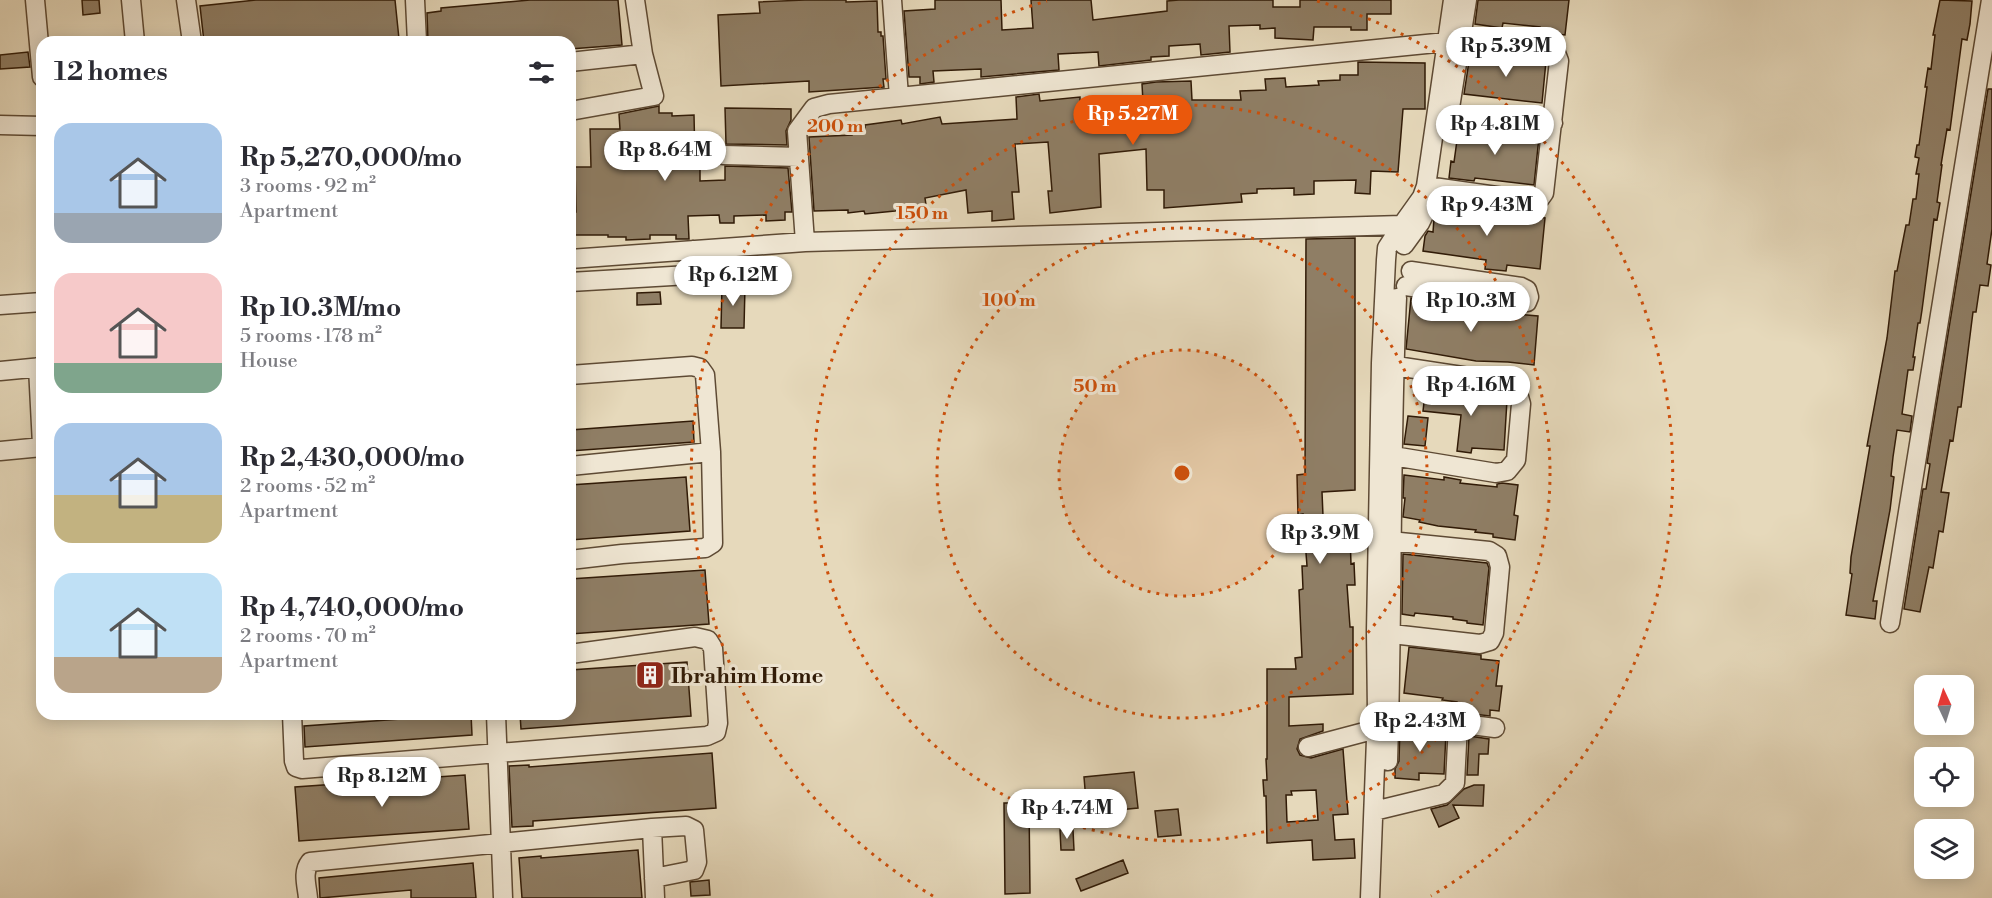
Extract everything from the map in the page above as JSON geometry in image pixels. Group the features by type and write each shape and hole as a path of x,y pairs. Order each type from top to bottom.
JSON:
{"street":[{"path":"35,0 38,36"},
{"path":"131,0 134,36"},
{"path":"186,0 191,36"},
{"path":"415,0 417,36"},
{"path":"576,110 654,96 643,54 635,0"},
{"path":"892,0 899,97"},
{"path":"1400,289 1388,248 1399,235 1422,197 1432,187 1449,114 1453,0"},
{"path":"1432,187 1453,43 1467,0"},
{"path":"1890,623 1991,0"},
{"path":"805,242 797,131 814,108 828,104 1453,43 1547,49 1556,53 1559,61 1553,123 1544,193 1539,200 1432,187"},
{"path":"576,62 643,54"},
{"path":"1449,114 1553,123"},
{"path":"0,125 36,126"},
{"path":"723,155 799,157"},
{"path":"576,259 805,242 1399,235"},
{"path":"1370,898 1380,810 1388,364 1400,289 1399,235"},
{"path":"576,282 689,275 694,268 693,250"},
{"path":"1521,286 1527,290 1529,297 1527,302 1516,303 1400,289 1521,286"},
{"path":"0,305 36,302"},
{"path":"1388,364 1508,383 1517,390 1521,404 1516,460 1507,471 1496,473 1393,456"},
{"path":"1381,719 1392,634 1385,540 1393,456 1388,364"},
{"path":"576,375 692,366 700,368 705,375 711,452 713,543 705,548 576,559"},
{"path":"0,371 36,367"},
{"path":"0,451 36,447"},
{"path":"576,465 711,452"},
{"path":"1385,540 1488,551 1497,556 1500,567 1494,633 1491,642 1480,644 1392,634"},
{"path":"292,720 294,761 296,767 303,769 706,736 716,732 718,723 713,648 708,640 695,637 576,653"},
{"path":"1308,747 1381,719 1496,728"},
{"path":"496,720 503,898"},
{"path":"1380,810 1444,794 1450,790 1455,783 1458,724"},
{"path":"308,898 305,872 310,862 652,828 686,826 694,830 697,862 694,870 654,878"},
{"path":"652,828 655,898"}],"building":[{"path":"82,0 99,0 100,13 83,15"},
{"path":"256,0 395,0 399,36 203,36 200,6"},
{"path":"530,0 618,0 622,45 576,49 576,36 428,36 427,13 441,11 441,8"},
{"path":"935,0 1001,0 1002,30 1033,28 1031,0 1091,0 1093,20 1167,11 1167,1 1179,0 1273,0 1273,7 1300,7 1300,0 1391,0 1391,14 1367,14 1367,30 1351,30 1351,27 1314,27 1313,40 1275,38 1275,28 1260,29 1260,25 1229,26 1230,52 1201,55 1200,44 1169,46 1169,56 1099,66 1098,52 1058,54 1059,70 981,77 981,69 933,71 934,82 920,84 920,77 909,77 904,11 935,9"},
{"path":"1478,0 1569,0 1565,35 1539,32 1540,27 1503,23 1502,28 1475,24"},
{"path":"1940,0 1972,1 1970,24 1967,40 1962,39 1950,130 1947,129 1941,165 1937,202 1940,203 1937,220 1934,219 1913,370 1908,370 1902,414 1912,416 1910,432 1897,430 1891,476 1894,477 1890,510 1873,601 1877,601 1875,619 1846,615 1852,574 1850,573 1851,557 1870,446 1867,446 1887,338 1895,271 1897,271 1906,225 1909,225 1913,199 1916,199 1919,174 1916,174 1919,158 1915,157 1917,145 1919,145 1927,87 1925,87 1928,68 1931,69 1935,35 1933,35"},
{"path":"877,1 878,32 881,32 883,36 886,79 883,79 884,87 809,92 809,81 721,86 718,15 760,13 759,2"},
{"path":"28,52 30,67 0,69 0,55"},
{"path":"1470,55 1546,61 1542,103 1464,94"},
{"path":"1358,62 1425,63 1425,109 1403,109 1398,172 1371,171 1370,194 1355,193 1356,180 1314,181 1314,194 1294,195 1294,188 1257,189 1257,193 1241,194 1242,202 1164,208 1164,190 1147,190 1146,149 1099,154 1101,207 1050,213 1048,191 1052,191 1048,142 1015,144 1019,192 1012,192 1014,219 992,221 992,211 968,213 966,190 925,198 926,205 895,211 865,214 864,211 848,213 848,210 814,211 809,137 852,135 851,129 901,120 902,124 940,117 942,124 1017,119 1016,97 1039,94 1040,101 1080,97 1080,102 1115,101 1116,104 1143,102 1142,84 1156,82 1191,81 1192,100 1241,100 1240,91 1266,90 1265,79 1285,78 1286,87 1319,85 1318,81 1340,80 1340,75 1358,75"},
{"path":"1988,89 1992,89 1992,229 1987,264 1991,265 1988,286 1980,285 1976,312 1973,312 1961,407 1958,407 1953,441 1950,440 1941,492 1949,493 1943,532 1939,531 1933,568 1929,567 1920,612 1904,609 1923,489 1926,489 1930,464 1927,463"},
{"path":"659,106 659,113 672,113 672,116 694,115 695,160 700,160 700,181 725,180 725,166 788,168 792,212 785,212 785,220 766,221 766,215 734,216 734,223 720,223 719,215 688,216 689,239 676,239 676,235 650,235 650,239 626,240 626,237 608,237 608,235 576,235 576,167 591,167 590,129 620,129 619,114"},
{"path":"725,108 791,109 791,120 786,131 787,145 726,144"},
{"path":"1459,126 1505,130 1539,137 1534,185 1475,178 1474,181 1449,178 1451,161 1454,162"},
{"path":"1442,203 1545,218 1540,269 1507,265 1506,271 1485,269 1486,260 1423,251 1425,236 1428,231 1433,232 1434,219"},
{"path":"1355,238 1355,490 1322,492 1323,516 1353,515 1353,535 1350,535 1351,564 1354,563 1355,585 1347,585 1350,627 1353,627 1353,694 1289,697 1289,726 1323,724 1323,731 1300,739 1297,749 1300,755 1311,758 1343,749 1348,814 1333,815 1335,840 1354,839 1355,858 1313,860 1312,840 1267,843 1266,796 1264,796 1263,780 1267,780 1267,669 1296,669 1295,658 1302,657 1299,590 1303,589 1302,566 1307,566 1303,514 1298,515 1297,475 1305,474 1306,239","holes":["1316,790 1318,820 1287,822 1286,795 1292,795 1291,791"]},
{"path":"722,285 745,286 744,328 721,328"},
{"path":"660,292 661,304 637,305 637,293"},
{"path":"1411,298 1466,307 1466,310 1538,316 1534,365 1476,361 1406,349"},
{"path":"1426,386 1507,400 1504,450 1472,448 1471,453 1457,451 1461,415 1423,411"},
{"path":"1408,416 1428,418 1425,446 1404,444"},
{"path":"693,421 694,442 576,451 576,430"},
{"path":"1404,475 1444,480 1444,477 1461,480 1460,483 1497,487 1497,484 1502,483 1518,485 1514,515 1518,516 1515,540 1493,537 1493,534 1475,532 1476,530 1438,526 1403,517"},
{"path":"686,477 690,531 576,540 576,485"},
{"path":"1403,554 1487,563 1489,568 1483,625 1467,623 1467,621 1453,619 1453,617 1402,614"},
{"path":"705,570 709,624 576,634 576,579"},
{"path":"1409,647 1481,655 1481,659 1499,661 1496,686 1502,686 1499,711 1490,710 1490,716 1456,712 1457,702 1404,693"},
{"path":"687,662 691,716 521,729 520,720 576,720 576,670"},
{"path":"388,720 471,720 472,735 305,747 304,726"},
{"path":"1400,727 1446,733 1444,774 1419,773 1419,780 1395,778 1395,769 1399,761"},
{"path":"1469,736 1489,739 1488,754 1479,754 1478,775 1467,775"},
{"path":"712,753 716,808 533,821 533,826 512,827 509,766 529,765 529,767"},
{"path":"1134,772 1138,808 1087,813 1084,777"},
{"path":"465,775 469,829 299,841 295,787"},
{"path":"1474,785 1484,785 1483,806 1453,805 1459,818 1439,827 1431,809 1447,805 1464,789"},
{"path":"1004,803 1029,803 1030,893 1005,894"},
{"path":"1178,809 1181,835 1158,837 1155,811"},
{"path":"1060,830 1073,830 1074,850 1061,850"},
{"path":"638,850 642,898 522,898 519,858"},
{"path":"1123,860 1128,873 1081,891 1076,879"},
{"path":"473,863 476,898 411,898 411,890 320,898 319,878"},
{"path":"709,880 710,895 691,896 690,882"}],"place":[{"name":"Ibrahim Home","path":"650,675"}]}
